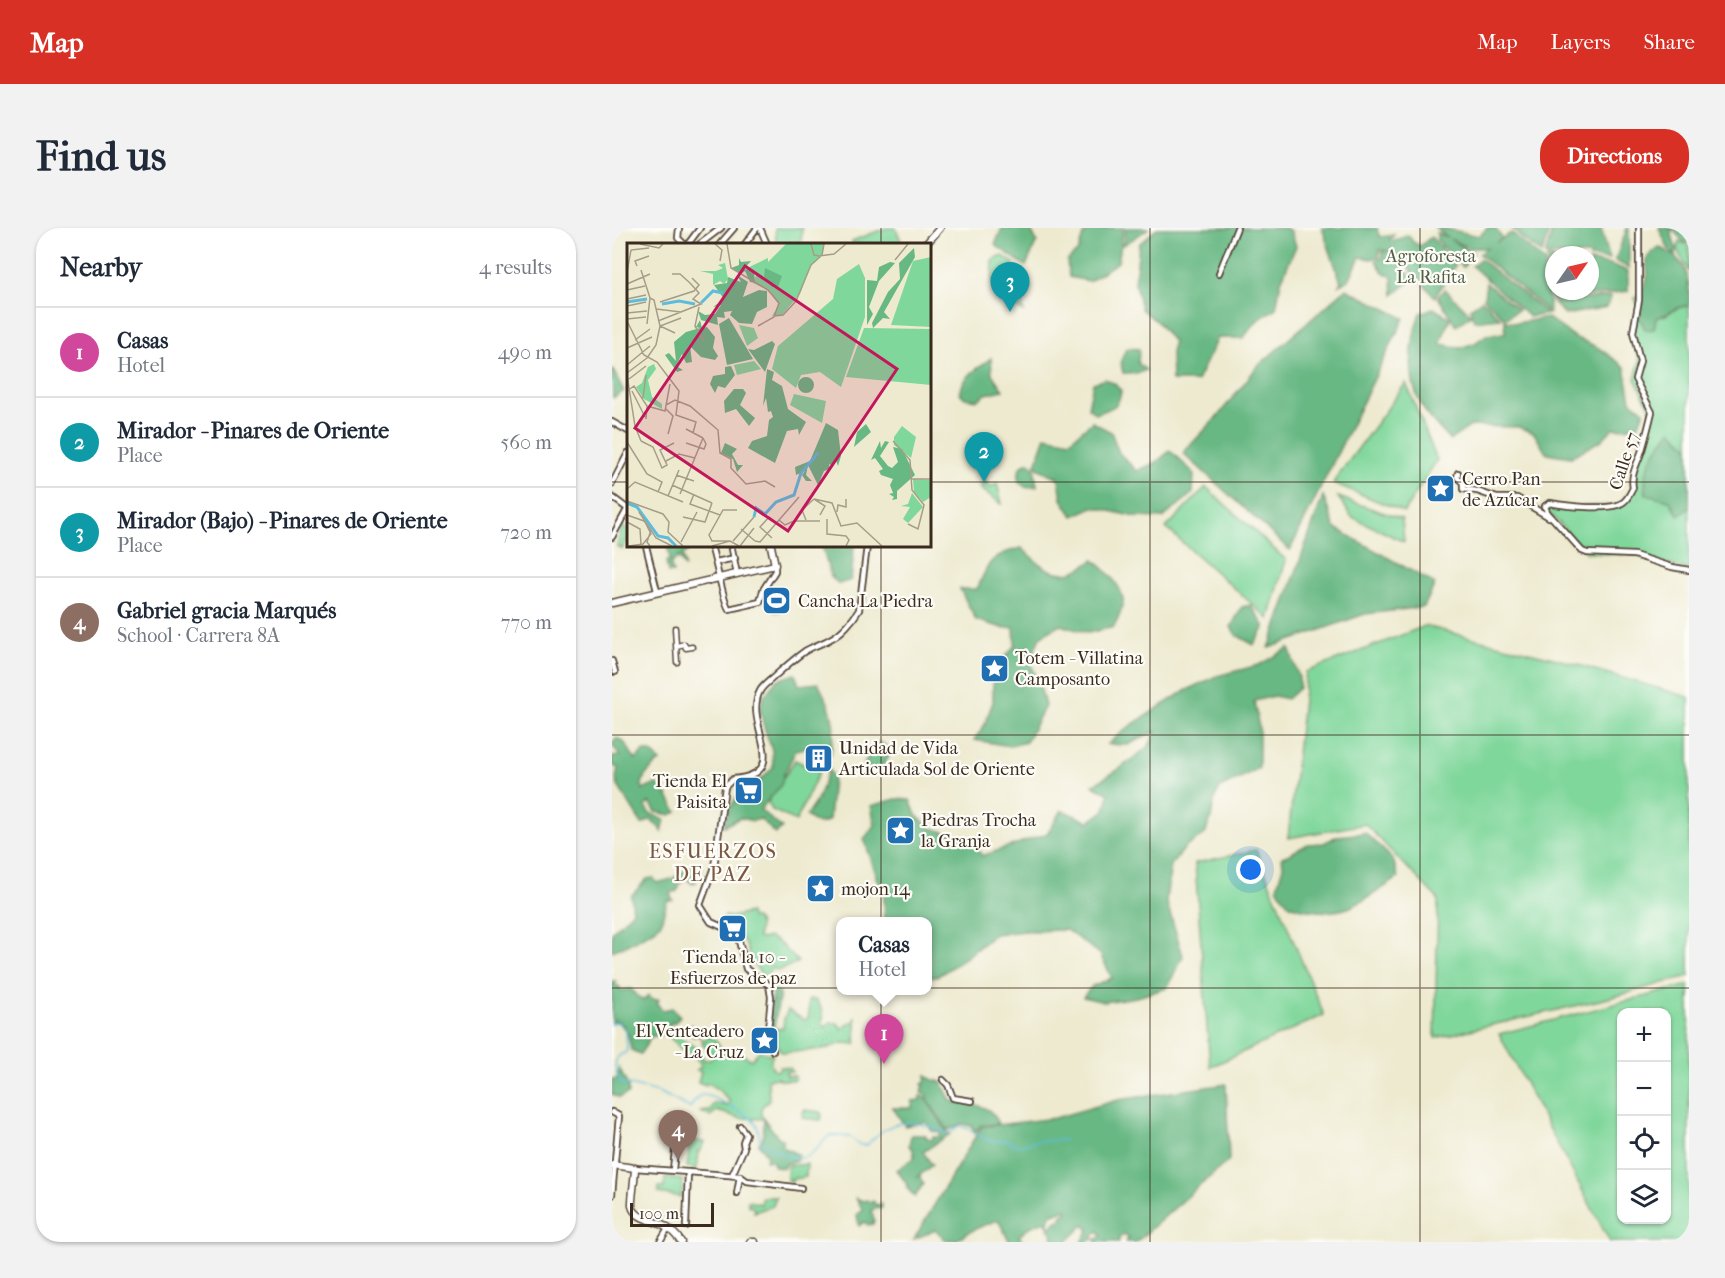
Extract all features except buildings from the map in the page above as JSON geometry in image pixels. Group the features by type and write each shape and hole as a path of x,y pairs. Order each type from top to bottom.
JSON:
{"street":[{"path":"679,228 678,238 680,243"},
{"path":"689,243 700,228"},
{"path":"701,243 720,228"},
{"path":"721,243 734,228"},
{"path":"746,243 759,228 766,243"},
{"path":"927,243 940,228"},
{"path":"1219,273 1237,228"},
{"name":"Calle 57","path":"1547,511 1545,506 1550,503 1571,507 1619,505 1627,499 1633,488 1634,472 1652,412 1635,379 1640,361 1633,332 1639,300 1640,228"},
{"path":"612,422 627,430"},
{"path":"612,484 627,455"},
{"path":"1458,473 1463,489 1491,496 1517,498 1549,517 1547,511"},
{"path":"612,497 627,507"},
{"path":"612,537 627,510"},
{"path":"1547,511 1582,551 1634,555 1689,570"},
{"path":"646,548 657,591"},
{"path":"712,548 729,609 760,602 763,590 775,572 771,548"},
{"path":"773,1051 768,1030 771,997 769,985 746,969 738,937 711,922 700,905 714,867 725,787 733,779 745,779 753,775 765,761 765,751 755,710 760,690 802,652 837,634 860,610 867,548"},
{"path":"732,549 737,574"},
{"path":"716,562 735,558"},
{"path":"612,603 775,565"},
{"path":"675,628 674,638 677,648 680,654 683,654"},
{"path":"677,648 684,644 686,648 692,647"},
{"path":"677,648 677,662"},
{"path":"612,661 615,672"},
{"path":"943,1080 948,1085 953,1098 972,1101"},
{"path":"612,1112 619,1116 612,1195"},
{"path":"732,1175 744,1148 743,1142 746,1134 740,1126"},
{"path":"673,1170 676,1129"},
{"path":"614,1165 732,1175 740,1176 744,1180 801,1188"},
{"path":"635,1168 635,1188 631,1203 635,1213 668,1229 679,1239"},
{"path":"686,1226 688,1172"},
{"path":"737,1193 740,1176"},
{"path":"660,1242 668,1229"},
{"path":"750,1242 755,1242"}],"green space":[{"path":"775,228 802,228 801,243 776,243"},
{"path":"886,228 896,228 902,243 853,243 852,241"},
{"path":"1002,228 1029,228 1037,241 1026,266 995,245"},
{"path":"1091,228 1124,228 1118,262 1089,281 1069,277 1067,261 1078,251 1083,235"},
{"path":"1126,228 1149,228 1124,245"},
{"path":"1157,228 1285,228 1291,231 1296,246 1281,281 1276,308 1257,321 1243,338 1218,338 1197,381 1172,381 1173,342 1157,322 1141,309 1135,284 1139,244"},
{"name":"Agroforesta La Rafita","path":"1322,228 1378,228 1380,237 1394,235 1389,240 1396,241 1408,235 1420,246 1431,237 1456,264 1435,297 1392,249 1390,252 1413,279 1393,295 1392,277 1383,272 1376,261 1382,257 1382,252 1389,251 1380,250 1379,257 1371,259 1360,257 1349,280 1339,285 1341,282"},
{"path":"1436,228 1480,236 1487,228 1495,228 1502,238 1496,243 1511,233 1545,262 1545,300 1549,300 1550,313 1479,254 1487,248 1470,248 1450,239 1473,253 1463,267 1437,240 1437,233 1448,238"},
{"path":"1512,228 1550,228 1542,253 1523,240"},
{"path":"1553,228 1601,228 1610,259 1599,258 1599,246 1548,246"},
{"path":"1627,228 1629,228 1629,268 1615,261"},
{"path":"1659,228 1670,228 1676,248 1675,255 1668,248"},
{"path":"1671,228 1689,228 1689,242 1685,243"},
{"path":"1679,241 1689,246 1689,272 1677,250"},
{"path":"1659,247 1669,252 1682,264 1689,286 1689,306 1680,307 1656,318 1654,329 1646,330 1638,316 1639,306 1635,298 1646,282 1647,261 1652,252"},
{"path":"1003,256 1014,263 1013,266 1027,278 1031,288 1020,295 1024,312 1008,303 992,283 993,260"},
{"path":"1480,259 1548,314 1529,317 1472,266"},
{"path":"1599,262 1628,271 1628,291 1599,295"},
{"path":"1486,283 1518,310 1505,319 1484,298"},
{"path":"1346,289 1404,318 1290,550 1183,453 1218,416 1258,366"},
{"path":"1445,289 1471,315 1456,326 1438,297"},
{"path":"1611,296 1607,307 1565,315 1554,303 1599,300 1599,297"},
{"path":"1482,300 1500,318 1474,321 1470,308"},
{"path":"1681,305 1689,306 1689,570 1634,555 1587,553 1547,511 1546,504 1571,507 1619,505 1633,488 1632,481 1652,412 1635,379 1640,361 1633,332 1636,317 1638,316 1646,330 1656,318 1666,315"},
{"path":"1433,308 1450,318 1440,344 1460,348 1475,343 1486,335 1505,333 1505,321 1515,323 1548,318 1574,337 1597,347 1625,367 1631,401 1644,411 1638,427 1613,428 1602,440 1571,457 1546,453 1534,433 1519,427 1471,426 1450,440 1423,408 1412,374 1412,349 1420,313"},
{"path":"1128,348 1139,349 1138,364 1146,370 1136,374 1123,373 1122,360"},
{"path":"991,358 992,374 1003,390 986,394 978,400 965,398 960,393 964,382"},
{"path":"613,370 624,391 613,398 612,372"},
{"path":"1105,379 1115,384 1121,391 1120,397 1113,407 1096,414 1088,408 1093,383"},
{"path":"1406,383 1437,460 1404,512 1333,483"},
{"path":"1092,422 1111,432 1119,453 1137,471 1155,463 1170,451 1194,473 1193,493 1163,518 1135,517 1093,507 1073,516 1062,499 1059,478 1035,467 1046,436 1070,441"},
{"path":"1672,430 1689,448 1689,508 1679,516 1669,500 1646,494 1645,485 1648,467"},
{"path":"984,461 985,481 991,487 997,483 1002,504 981,489 984,473 980,462"},
{"path":"1029,462 1034,467 1037,486 1025,487 1019,482 1019,470"},
{"path":"1206,487 1286,560 1269,619 1166,528"},
{"path":"1323,496 1335,528 1435,584 1424,607 1365,614 1269,648"},
{"path":"1338,497 1402,519 1404,542 1352,517"},
{"path":"622,526 627,528 627,540 623,549 617,546"},
{"path":"668,548 687,548 688,551 682,555 685,568 678,557 670,563 673,573 668,573 666,562 670,558"},
{"path":"823,548 854,548 851,580 839,584 831,577"},
{"path":"1022,548 1038,563 1057,572 1072,572 1094,560 1116,583 1122,594 1123,602 1114,627 1088,633 1060,625 1040,637 1030,662 1045,706 1026,742 1010,746 974,740 984,726 993,702 993,684 1001,662 1015,645 1014,627 1003,628 976,620 960,589 977,589 992,561 1003,553"},
{"name":"Cancha La Piedra","path":"779,591 784,610 775,612 771,593"},
{"path":"1251,605 1265,627 1254,645 1236,635 1231,627 1242,607"},
{"path":"1425,626 1557,659 1689,697 1689,976 1613,997 1435,1038 1438,899 1365,824 1288,838 1306,672"},
{"path":"1289,648 1299,678 1299,688 1287,699 1274,696 1254,701 1259,728 1259,768 1220,788 1215,797 1205,834 1185,848 1171,865 1166,900 1183,956 1167,988 1137,997 1104,1002 1083,997 1092,986 1112,978 1100,954 1066,930 995,934 964,959 938,976 932,977 932,917 885,917 884,897 864,839 875,825 871,806 896,799 910,800 916,815 929,827 974,842 982,856 1048,833 1062,810 1089,822 1105,810 1109,794 1093,785 1118,770 1149,746 1156,731 1128,745 1108,744 1130,726 1183,692 1217,676 1259,665"},
{"path":"795,674 799,685 818,683 829,705 834,725 831,755 821,744 796,750 781,785 760,810 782,828 776,834 760,819 753,821 740,818 724,826 728,813 738,796 765,776 773,767 772,750 760,710 764,696 777,680"},
{"path":"616,738 626,745 636,760 643,752 651,752 660,761 647,774 642,785 643,790 656,784 664,790 677,812 671,815 656,812 650,802 645,806 649,813 665,820 662,831 651,819 642,824 618,786 616,778 618,768 612,765 612,757 620,756 612,745"},
{"path":"879,742 887,746 889,756 882,768 864,766 870,751"},
{"path":"795,760 819,772 796,821 772,810 768,802"},
{"path":"829,769 833,778 829,820 822,823 806,816 817,800"},
{"path":"1365,833 1393,859 1398,878 1366,899 1335,911 1301,909 1285,901 1277,887 1283,866 1282,857 1307,844 1324,843 1337,836"},
{"path":"1256,850 1324,1015 1210,1067 1195,863"},
{"path":"691,865 693,879 701,869 696,882 691,883 685,877 676,892 670,895 673,900 667,901 661,923 655,930 612,951 612,932 633,911 631,896 647,879 653,878 657,883 672,879"},
{"path":"750,913 751,918 756,918 759,925 758,938 768,937 777,941 798,962 778,971 773,968 764,977 751,961 739,934 723,920 725,916"},
{"path":"612,981 616,981 615,985 620,987 620,990 631,989 643,1001 648,995 653,999 659,999 657,1004 663,1010 672,1008 680,1016 668,1028 666,1027 660,1036 652,1036 640,1054 631,1050 623,1025 615,1020 612,1023"},
{"path":"1689,985 1689,1242 1610,1242 1499,1034"},
{"path":"773,991 780,993 772,1038 770,1018"},
{"path":"809,999 817,1000 823,1012 823,1026 838,1023 842,1029 849,1023 853,1023 856,1018 856,1044 843,1043 825,1049 783,1053 780,1051 776,1029 783,1028 788,1010 804,1020 807,1019"},
{"path":"691,1025 701,1031 699,1036 705,1041 709,1036 716,1041 725,1054 729,1051 735,1053 737,1049 751,1060 759,1051 773,1055 771,1064 775,1071 780,1070 780,1067 790,1068 792,1072 786,1072 787,1076 795,1076 795,1080 768,1079 769,1100 761,1108 764,1119 740,1118 717,1111 710,1116 701,1112 710,1111 714,1103 728,1106 730,1102 708,1083 706,1085 698,1082 701,1071 697,1070 702,1064 687,1050 683,1051 665,1032 667,1029 697,1048 704,1060 710,1059 714,1055 702,1044 703,1040 696,1034 694,1037 681,1028 689,1029"},
{"path":"619,1068 628,1086 628,1094 619,1098 612,1094 612,1079 617,1079"},
{"path":"926,1076 942,1082 951,1101 985,1108 991,1112 998,1124 981,1125 975,1132 971,1126 961,1124 948,1130 926,1098 928,1095 921,1092"},
{"path":"1226,1084 1229,1160 1136,1242 1126,1242 1129,1237 1124,1234 1119,1237 1119,1242 1096,1242 1095,1240 1101,1236 1098,1231 1092,1235 1094,1238 1088,1242 1082,1242 1089,1230 1084,1225 1066,1242 1051,1242 1053,1240 1052,1231 1049,1230 1049,1226 1063,1219 1062,1216 1068,1212 1066,1209 1051,1215 1048,1226 1045,1221 1030,1227 1019,1236 1023,1242 1010,1242 998,1220 956,1240 946,1240 936,1230 914,1239 981,1127 1055,1118 1118,1100"},
{"path":"920,1096 924,1096 947,1131 945,1132 950,1134 923,1152 932,1165 916,1178 921,1174 923,1184 915,1197 906,1187 908,1186 897,1170 914,1158 913,1149 909,1146 911,1135 925,1135 927,1139 932,1140 933,1137 939,1137 941,1132 932,1131 926,1122 905,1126 893,1108 912,1108 912,1101 920,1100"},
{"path":"804,1110 820,1112 821,1120 802,1118"},
{"path":"764,1119 778,1137 784,1140 781,1144 799,1155 796,1161 786,1164 784,1168 774,1167 773,1161 766,1161 767,1156 759,1144 760,1141 762,1142"},
{"path":"690,1140 705,1142 700,1152 696,1151 699,1152 697,1169 687,1167"},
{"path":"807,1164 806,1177 793,1179 792,1182 787,1179 788,1166"},
{"path":"665,1178 683,1180 681,1197 658,1193 658,1187 664,1188"},
{"path":"776,1197 773,1206 754,1212 755,1209 748,1205 748,1201 761,1204 761,1199"},
{"path":"856,1198 871,1203 873,1201 876,1205 881,1204 882,1208 877,1207 871,1211 873,1224 868,1225 864,1222 859,1226 857,1215 863,1210"}],"waterway":[{"path":"612,1025 614,1022 619,1023 626,1031 627,1051 619,1056 616,1062 620,1083 659,1092 690,1108 698,1096 714,1098 753,1120 761,1142 792,1157 810,1155 830,1135 850,1137 860,1145 867,1145 886,1129 895,1124 905,1123 925,1125 948,1134 959,1126 985,1139 1005,1140 1020,1145 1065,1140"}],"place":[{"name":"Mirador (Bajo) - Pinares de Oriente","path":"1010,312"},
{"name":"Mirador - Pinares de Oriente","path":"984,482"},
{"name":"Cerro Pan de Azúcar","path":"1441,489"},
{"name":"Cancha La Piedra","path":"777,601"},
{"name":"Totem - Villatina Camposanto","path":"994,668"},
{"name":"Unidad de Vida Articulada Sol de Oriente","path":"818,758"},
{"name":"Tienda El Paisita","path":"748,791"},
{"name":"Piedras Trocha la Granja","path":"900,830"},
{"name":"mojon 14","path":"820,889"},
{"name":"Tienda la 10 - Esfuerzos de paz","path":"733,928"},
{"name":"El Venteadero - La Cruz","path":"765,1041"},
{"name":"Casas","path":"884,1064"},
{"name":"Gabriel gracia Marqués","path":"678,1160"}],"district":[{"name":"ESFUERZOS DE PAZ","path":"713,862"}]}
